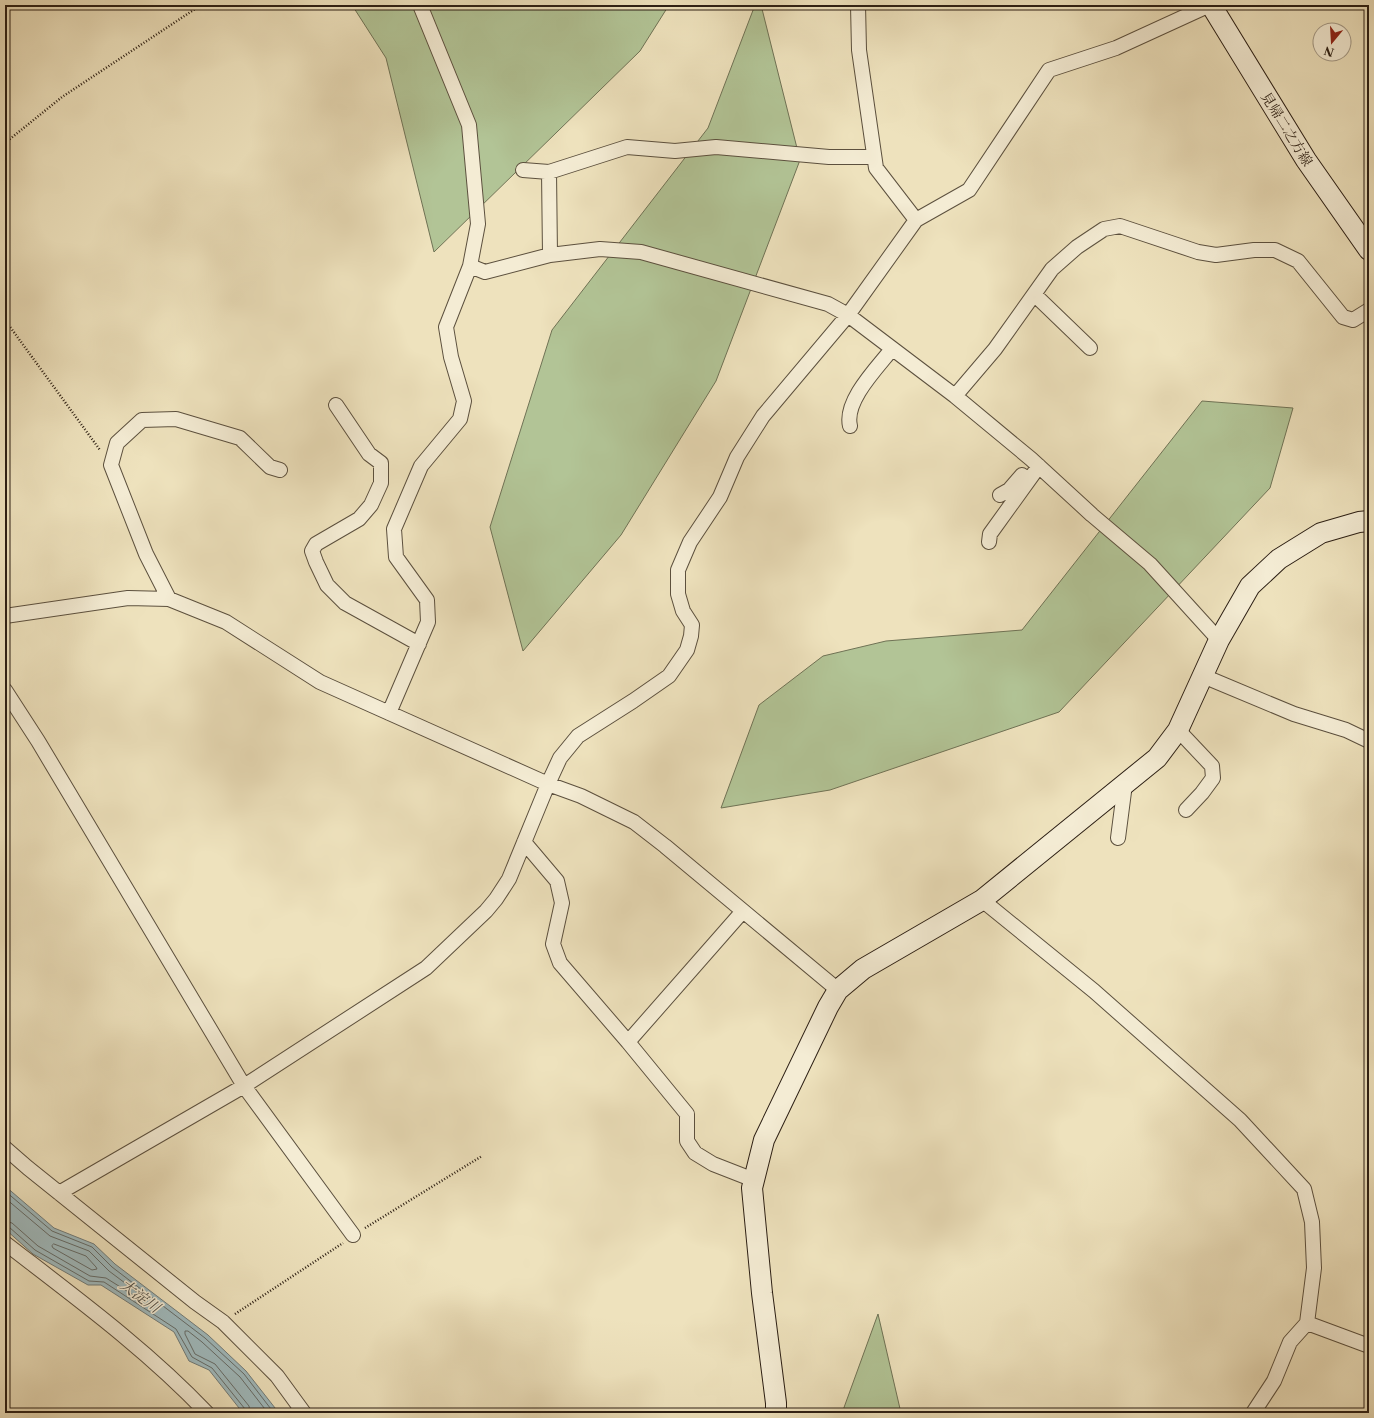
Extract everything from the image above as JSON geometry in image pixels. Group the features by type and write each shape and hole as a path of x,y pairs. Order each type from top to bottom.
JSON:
{"street":[{"path":"389,713 428,622 427,600 396,557 394,529 421,466 460,419 464,401 451,358 446,327 470,266 478,224 469,125 420,5"},
{"path":"858,5 859,50 876,168 916,220"},
{"path":"59,1192 244,1086 426,968 486,911 496,899 509,878 560,758 578,736 670,676 687,650 692,625 683,611 678,594 678,570 690,542 720,497 737,457 763,416 848,316 916,220 969,190 1049,70 1116,48 1211,5"},
{"name":"見帰二之方線","path":"1211,5 1306,160 1369,250"},
{"path":"523,170 549,172 628,147 675,151 716,147 830,157 874,157"},
{"path":"549,172 550,255"},
{"path":"955,396 995,349 1035,295 1052,269 1077,247 1104,229 1120,226 1198,252 1216,255 1254,250 1275,250 1298,261 1343,317 1353,320 1369,310"},
{"path":"470,266 485,272 550,255 600,249 641,252 828,304 848,316 955,396 1035,462 1092,515 1150,564 1219,640"},
{"path":"1035,295 1090,348"},
{"path":"850,426 848,419 861,388 892,349"},
{"path":"336,405 369,454 382,463 381,484 370,506 359,519 316,544 312,551 327,585 345,603 419,644"},
{"path":"169,598 146,554 111,465 117,443 142,420 176,419 240,438 270,468 280,470"},
{"path":"1000,495 1009,490 1035,462"},
{"path":"989,542 990,534 1035,462"},
{"path":"776,1413 752,1188 764,1140 828,1007 838,990 864,969 982,900 1157,758 1178,730 1219,640 1250,586 1279,559 1321,533 1359,522 1369,521"},
{"path":"5,616 128,598 169,598 226,622 320,682 548,784 581,796 634,822 838,990"},
{"path":"1202,676 1294,714 1346,730 1369,741"},
{"path":"5,690 38,741 244,1086 354,1235"},
{"path":"1178,730 1212,766 1213,778 1202,793 1186,810"},
{"path":"1118,838 1125,784"},
{"path":"524,842 557,881 562,902 553,944 560,963 687,1114 687,1140 694,1153 713,1164 754,1180"},
{"path":"982,900 1094,991 1240,1120 1304,1188 1312,1222 1314,1268 1307,1323 1290,1342 1274,1381 1253,1413"},
{"path":"628,1042 743,911"},
{"path":"5,1148 195,1302 223,1322 277,1376 304,1413"},
{"path":"5,1243 103,1318 182,1386 207,1413"},
{"path":"1307,1323 1369,1346"}],"path":[{"path":"5,143 62,97 201,5"},
{"path":"5,320 111,465"},
{"path":"223,1322 354,1235 482,1156"}],"green space":[{"path":"352,5 669,5 640,51 434,252 386,58"},
{"path":"755,5 761,5 800,160 716,381 621,535 523,651 490,527 552,330 708,128"},
{"path":"1202,401 1293,408 1270,488 1059,712 830,790 721,808 759,705 823,656 886,641 1022,630"},
{"path":"878,1314 901,1413 842,1413"}],"water":[{"name":"大淀川","path":"5,1186 54,1228 94,1244 115,1264 208,1335 246,1371 279,1413 243,1413 209,1370 189,1361 174,1332 101,1285 88,1285 33,1254 5,1229"}]}
